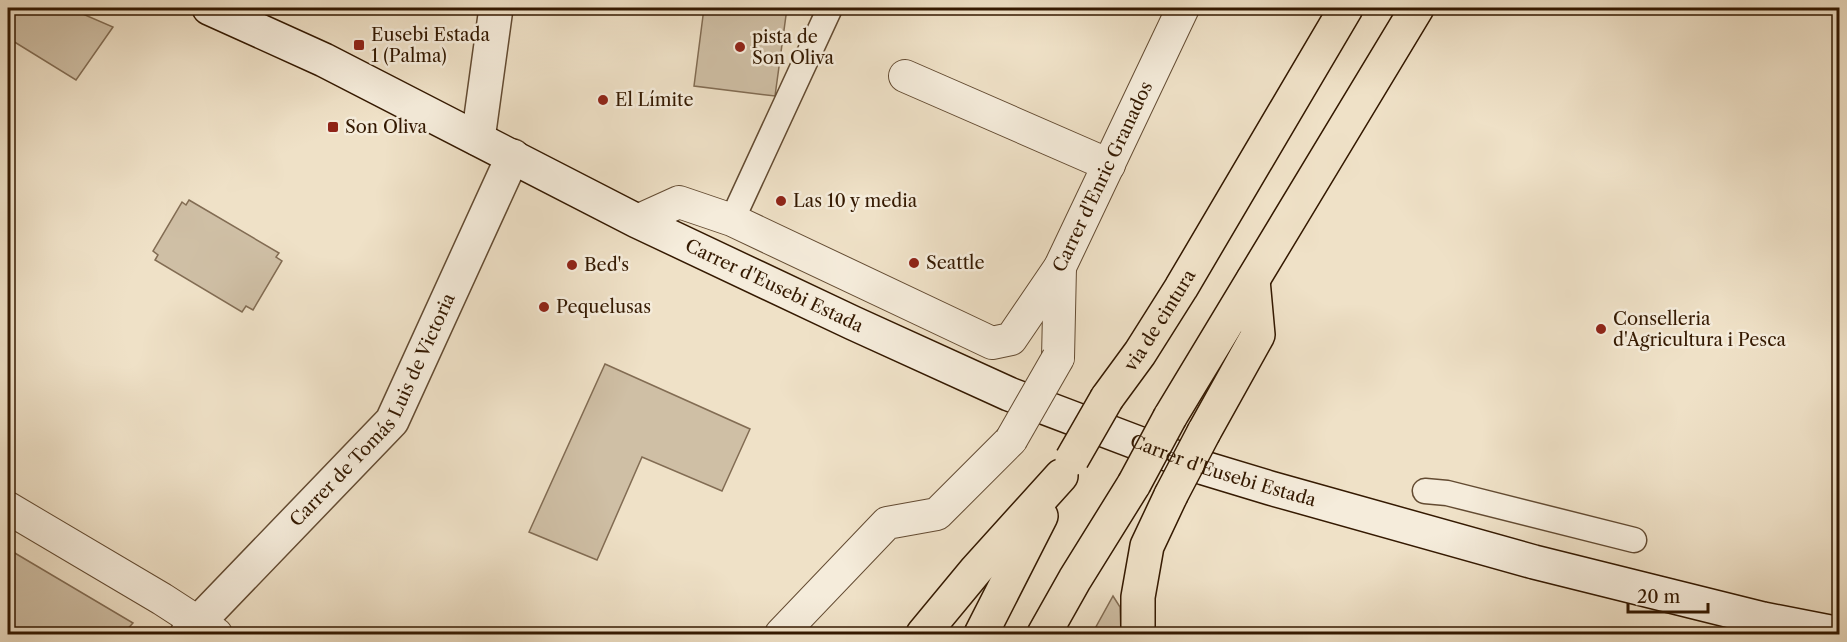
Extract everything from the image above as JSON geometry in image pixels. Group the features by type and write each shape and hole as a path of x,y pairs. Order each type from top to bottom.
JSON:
{"highway":[{"name":"via de cintura","path":"981,634 1067,467 1107,398 1140,353 1181,288 1346,8"},
{"path":"1044,634 1134,484 1170,417 1417,8"},
{"path":"1138,634 1138,597 1147,546 1204,432 1258,335 1253,280"},
{"path":"923,634 1067,467"}],"main road":[{"name":"Carrer d'Eusebi Estada","path":"209,8 324,60 638,221 853,323 1010,394 1204,468 1270,488 1533,562 1763,619 1839,634"},
{"path":"478,139 496,8"},
{"name":"Carrer de Tomás Luis de Victoria","path":"200,631 392,421 513,156"}],"street":[{"path":"638,221 679,202 732,220 830,8"},
{"name":"Carrer d'Enric Granados","path":"732,220 992,343 1011,339 1060,267 1183,8"},
{"path":"905,76 1109,165"},
{"path":"781,634 886,523 937,514 1011,440 1058,358 1060,267"},
{"path":"1425,491 1447,493 1634,540"},
{"path":"8,508 162,600 200,631"}],"shaded area":[{"path":"8,8 69,8 113,27 76,80 8,38"},
{"name":"pista de Son Oliva","path":"704,8 787,8 775,96 694,86"},
{"path":"189,200 279,253 276,257 282,261 253,310 246,306 242,312 155,260 158,255 153,251 182,202 186,205"},
{"path":"605,364 750,429 722,491 642,457 597,560 529,532"},
{"path":"8,549 133,623 123,634 8,634"},
{"path":"1113,596 1120,607 1121,634 1092,634"}],"place":[{"name":"Eusebi Estada 1 (Palma)","path":"359,45"},
{"name":"pista de Son Oliva","path":"740,47"},
{"name":"El Límite","path":"603,100"},
{"name":"Son Oliva","path":"333,127"},
{"name":"Las 10 y media","path":"781,201"},
{"name":"Seattle","path":"914,263"},
{"name":"Bed's","path":"572,265"},
{"name":"Pequelusas","path":"544,307"},
{"name":"Conselleria d'Agricultura i Pesca","path":"1601,329"}]}
